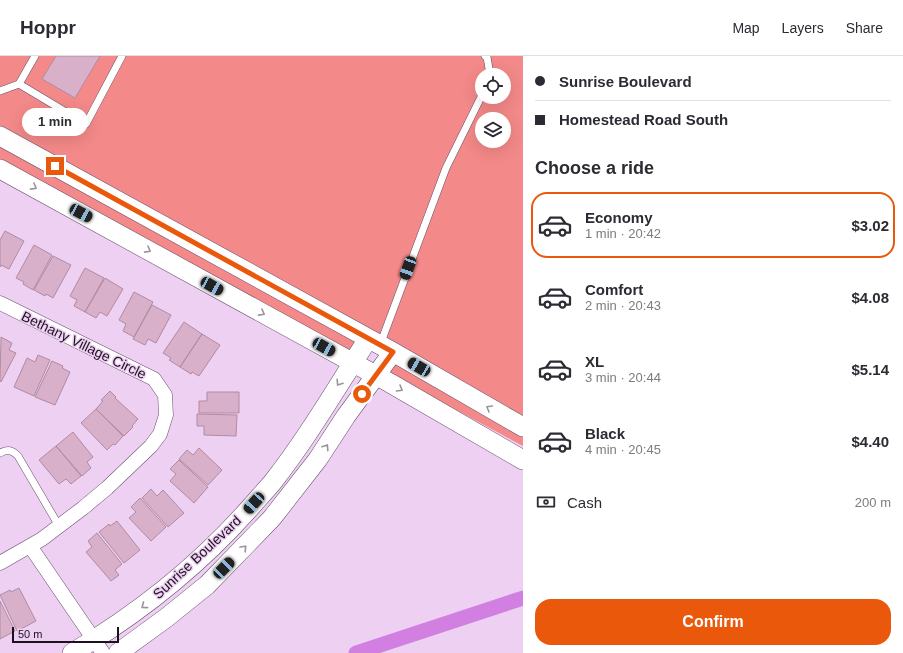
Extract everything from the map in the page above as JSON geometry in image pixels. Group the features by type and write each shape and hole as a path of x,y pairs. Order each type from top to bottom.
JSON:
{"main road":[{"path":"0,136 380,345 523,427"},
{"path":"0,169 376,376 523,460"},
{"name":"Sunrise Boulevard","path":"72,653 98,646 189,570 228,531 271,483 297,448 352,363 380,345"},
{"name":"Sunrise Boulevard","path":"118,653 166,618 207,585 267,523 318,459 346,416 376,376 380,345"}],"street":[{"name":"Bethany Village Circle","path":"0,303 154,379 165,395 166,415 160,434 151,446 107,488 59,526 30,546 0,563"},
{"path":"30,546 98,646"}],"lane":[{"path":"0,91 19,84 35,56"},
{"path":"19,84 86,124 122,56"},
{"path":"485,56 487,57 489,68"},
{"path":"380,345 446,168 478,104"},
{"path":"0,453 5,450 12,451 18,456 59,526"}],"shaded area":[{"path":"0,56 523,56 523,418 0,127"},
{"path":"0,145 356,341 349,352 0,160"},
{"path":"395,363 523,436 523,446 388,373"}],"building":[{"path":"56,56 100,56 75,98 42,79"},
{"path":"5,231 24,241 9,269 1,265 0,267 0,240"},
{"path":"34,245 52,255 33,290 23,284 24,282 16,278"},
{"path":"53,256 71,265 53,298 46,294 45,296 34,290"},
{"path":"85,268 104,278 85,312 74,306 77,300 70,296"},
{"path":"105,278 123,289 107,316 100,312 96,318 85,312"},
{"path":"134,292 153,302 134,337 123,331 126,324 119,320"},
{"path":"152,305 171,315 156,343 148,339 145,345 133,339"},
{"path":"184,322 202,334 180,367 169,360 171,358 163,353"},
{"path":"202,334 220,345 199,376 192,372 191,374 180,367"},
{"path":"1,337 12,343 9,350 16,353 1,382 0,381"},
{"path":"38,355 50,360 34,396 14,387 27,358 35,362"},
{"path":"52,361 63,366 62,368 70,372 55,405 35,397"},
{"path":"110,391 116,397 115,398 138,419 132,426 133,427 124,436 96,409 103,401 101,400"},
{"path":"207,392 239,392 239,413 199,413 199,401 207,401"},
{"path":"96,409 123,436 115,445 113,444 107,450 81,423"},
{"path":"197,414 237,415 236,436 204,435 204,426 197,426"},
{"path":"73,432 93,457 87,462 91,468 82,476 56,446"},
{"path":"56,446 81,476 71,484 66,479 59,484 39,460"},
{"path":"199,448 222,470 208,485 179,459 187,450 193,455"},
{"path":"179,460 208,487 194,503 170,481 176,474 170,469"},
{"path":"151,489 157,496 163,490 184,513 168,527 142,498"},
{"path":"140,498 166,527 151,541 129,518 136,512 131,507"},
{"path":"117,521 140,550 124,563 99,532 109,524 110,526"},
{"path":"97,533 122,564 115,570 119,575 111,581 86,552 92,547 88,541"},
{"path":"19,588 36,621 17,631 0,595 10,590 11,592"},
{"path":"0,601 15,631 0,639"}],"waterway":[{"path":"356,653 523,598"}],"route":[{"path":"55,166 393,352 362,394"}]}
